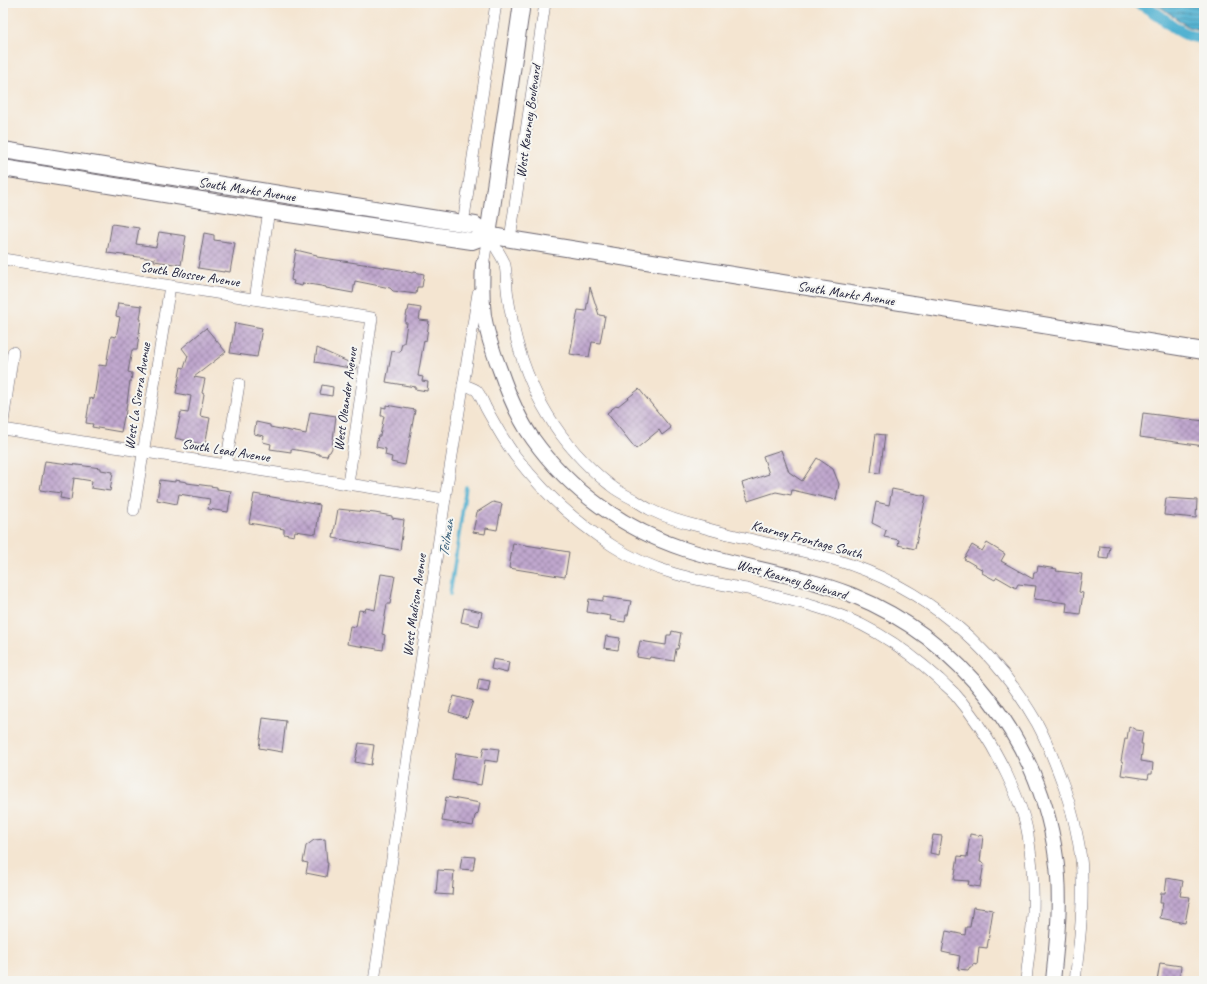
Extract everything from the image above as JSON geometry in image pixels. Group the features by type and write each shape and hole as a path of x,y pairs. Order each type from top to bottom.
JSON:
{"main road":[{"name":"West Kearney Boulevard","path":"488,235 522,3"},
{"name":"South Marks Avenue","path":"3,150 475,225 488,235 510,239 1204,351"},
{"name":"South Marks Avenue","path":"3,168 472,242 488,235"}],"street":[{"path":"463,224 496,3"},
{"name":"West Kearney Boulevard","path":"510,239 546,3"},
{"path":"255,300 270,211"},
{"name":"West Madison Avenue","path":"374,981 445,499 488,235"},
{"name":"Kearney Frontage South","path":"488,235 504,263 508,299 518,348 525,369 545,412 558,432 574,452 612,487 652,510 680,522 836,560 868,571 898,585 928,604 963,630 983,649 1012,684 1038,725 1045,739 1055,760 1072,810 1081,859 1082,897 1081,933 1075,981"},
{"name":"South Blosser Avenue","path":"3,259 372,318"},
{"name":"West Kearney Boulevard","path":"483,264 484,316 492,349 505,385 532,438 561,473 581,491 605,510 629,524 654,537 684,549 814,582 853,595 887,611 920,632 940,648 962,667 979,686 1007,723 1019,744 1038,785 1051,832 1056,858 1059,905 1053,981"},
{"name":"West La Sierra Avenue","path":"134,510 170,286"},
{"name":"West Oleander Avenue","path":"348,484 372,318"},
{"path":"3,422 13,352"},
{"path":"226,465 239,384"},
{"path":"464,385 477,390 514,455 547,492 574,519 621,552 656,568 684,577 749,590 814,606 842,615 872,630 911,655 955,694 990,741 1012,784 1028,833 1033,878 1033,915 1026,981"},
{"name":"South Lead Avenue","path":"3,429 445,499"}],"water":[{"path":"1155,3 1204,3 1204,31 1188,27"}],"building":[{"path":"112,224 139,228 136,244 156,247 159,232 186,236 181,265 154,261 155,259 107,253"},
{"path":"204,233 214,235 214,240 235,243 230,272 198,268"},
{"path":"296,250 317,255 317,257 424,274 422,287 417,287 416,294 393,291 390,288 355,281 353,293 303,283 302,286 293,284 294,281 291,280"},
{"path":"590,287 599,315 605,316 600,343 592,342 589,357 570,354 578,310 586,311"},
{"path":"118,303 142,306 137,350 132,350 128,372 132,373 121,432 92,427 93,424 86,423 90,398 94,399 99,365 106,366 111,336 116,337 120,317 116,316"},
{"path":"409,306 421,308 419,320 429,321 418,376 423,377 422,381 428,382 427,391 415,389 415,387 386,382 392,351 400,352 402,343 404,343 407,323 405,323"},
{"path":"235,323 262,328 257,357 230,353"},
{"path":"206,328 226,352 194,377 205,379 200,416 210,418 205,445 175,438 181,412 188,413 191,396 176,393 181,367 184,368 188,356 182,348"},
{"path":"317,348 357,366 356,369 315,362"},
{"path":"322,385 333,387 332,396 320,394"},
{"path":"639,389 671,428 662,435 659,430 636,449 607,413"},
{"path":"386,405 415,410 405,465 391,462 392,457 385,455 386,449 376,447 384,416 381,416 382,407 386,408"},
{"path":"310,412 336,416 332,448 327,456 291,449 291,452 270,449 271,444 263,442 264,436 254,434 256,422 270,425 270,427 306,434"},
{"path":"1143,413 1204,421 1204,446 1140,437"},
{"path":"876,434 885,435 880,473 871,472"},
{"path":"781,450 789,472 802,481 817,458 833,469 839,484 836,500 792,490 791,495 776,492 748,501 742,483 769,474 763,456"},
{"path":"45,461 101,468 101,470 113,472 110,491 91,488 92,481 74,478 71,500 60,498 61,493 40,490"},
{"path":"160,480 175,482 175,480 217,487 217,489 231,491 228,512 208,509 210,499 179,494 177,504 157,500"},
{"path":"892,489 926,496 915,549 898,545 899,540 884,537 886,530 872,523 876,502 889,505"},
{"path":"254,494 320,505 316,534 295,531 294,536 284,534 284,529 249,523"},
{"path":"1166,498 1197,500 1196,518 1164,515"},
{"path":"493,502 502,504 497,530 486,528 485,534 473,532 477,512"},
{"path":"338,509 375,513 404,520 400,550 333,538"},
{"path":"513,543 569,552 565,577 509,568"},
{"path":"987,543 1005,554 1001,561 1033,579 1034,572 1037,572 1038,566 1057,569 1056,571 1082,574 1079,592 1083,593 1080,614 1066,612 1067,603 1034,599 1036,586 1018,584 1016,588 997,577 995,580 982,573 983,570 964,559 972,545 982,551"},
{"path":"1100,546 1110,547 1108,559 1099,558"},
{"path":"381,574 395,576 390,604 387,604 382,634 385,635 383,650 347,644 350,626 356,627 359,610 365,611 366,608 375,610"},
{"path":"603,597 631,601 625,622 610,620 611,616 587,612 589,599 603,601"},
{"path":"464,608 482,612 479,626 461,622"},
{"path":"672,631 681,633 674,661 650,657 649,659 637,657 640,641 666,645 667,635 671,635"},
{"path":"606,636 620,638 618,650 604,648"},
{"path":"493,659 509,662 507,673 491,669"},
{"path":"479,679 490,681 488,692 477,690"},
{"path":"454,696 473,701 467,718 449,712"},
{"path":"263,718 286,721 282,752 259,748"},
{"path":"1129,726 1136,730 1143,731 1141,761 1153,763 1152,774 1149,774 1148,779 1121,775 1123,762 1121,761"},
{"path":"359,743 374,745 371,765 355,762"},
{"path":"484,747 499,749 497,762 485,760 481,785 452,780 456,753 482,757"},
{"path":"446,797 480,803 473,826 442,821"},
{"path":"970,834 983,836 980,862 984,863 980,887 968,885 969,881 954,880 958,856 967,857"},
{"path":"933,835 942,836 939,855 930,853"},
{"path":"325,839 328,863 326,877 306,873 308,863 303,862 306,846 314,840"},
{"path":"462,856 475,857 473,870 460,869"},
{"path":"438,870 454,871 452,895 436,894"},
{"path":"1167,878 1183,881 1180,896 1190,897 1185,923 1160,918 1163,903 1160,903 1161,893 1165,893"},
{"path":"973,907 993,910 987,948 979,947 977,965 973,964 968,970 958,969 960,956 942,952 946,931 965,935 966,927 970,927"},
{"path":"1160,963 1181,966 1179,981 1157,981"}],"waterway":[{"path":"1138,3 1151,10 1181,32 1190,36 1204,38"},
{"name":"Teilman","path":"450,594 466,487"}]}
